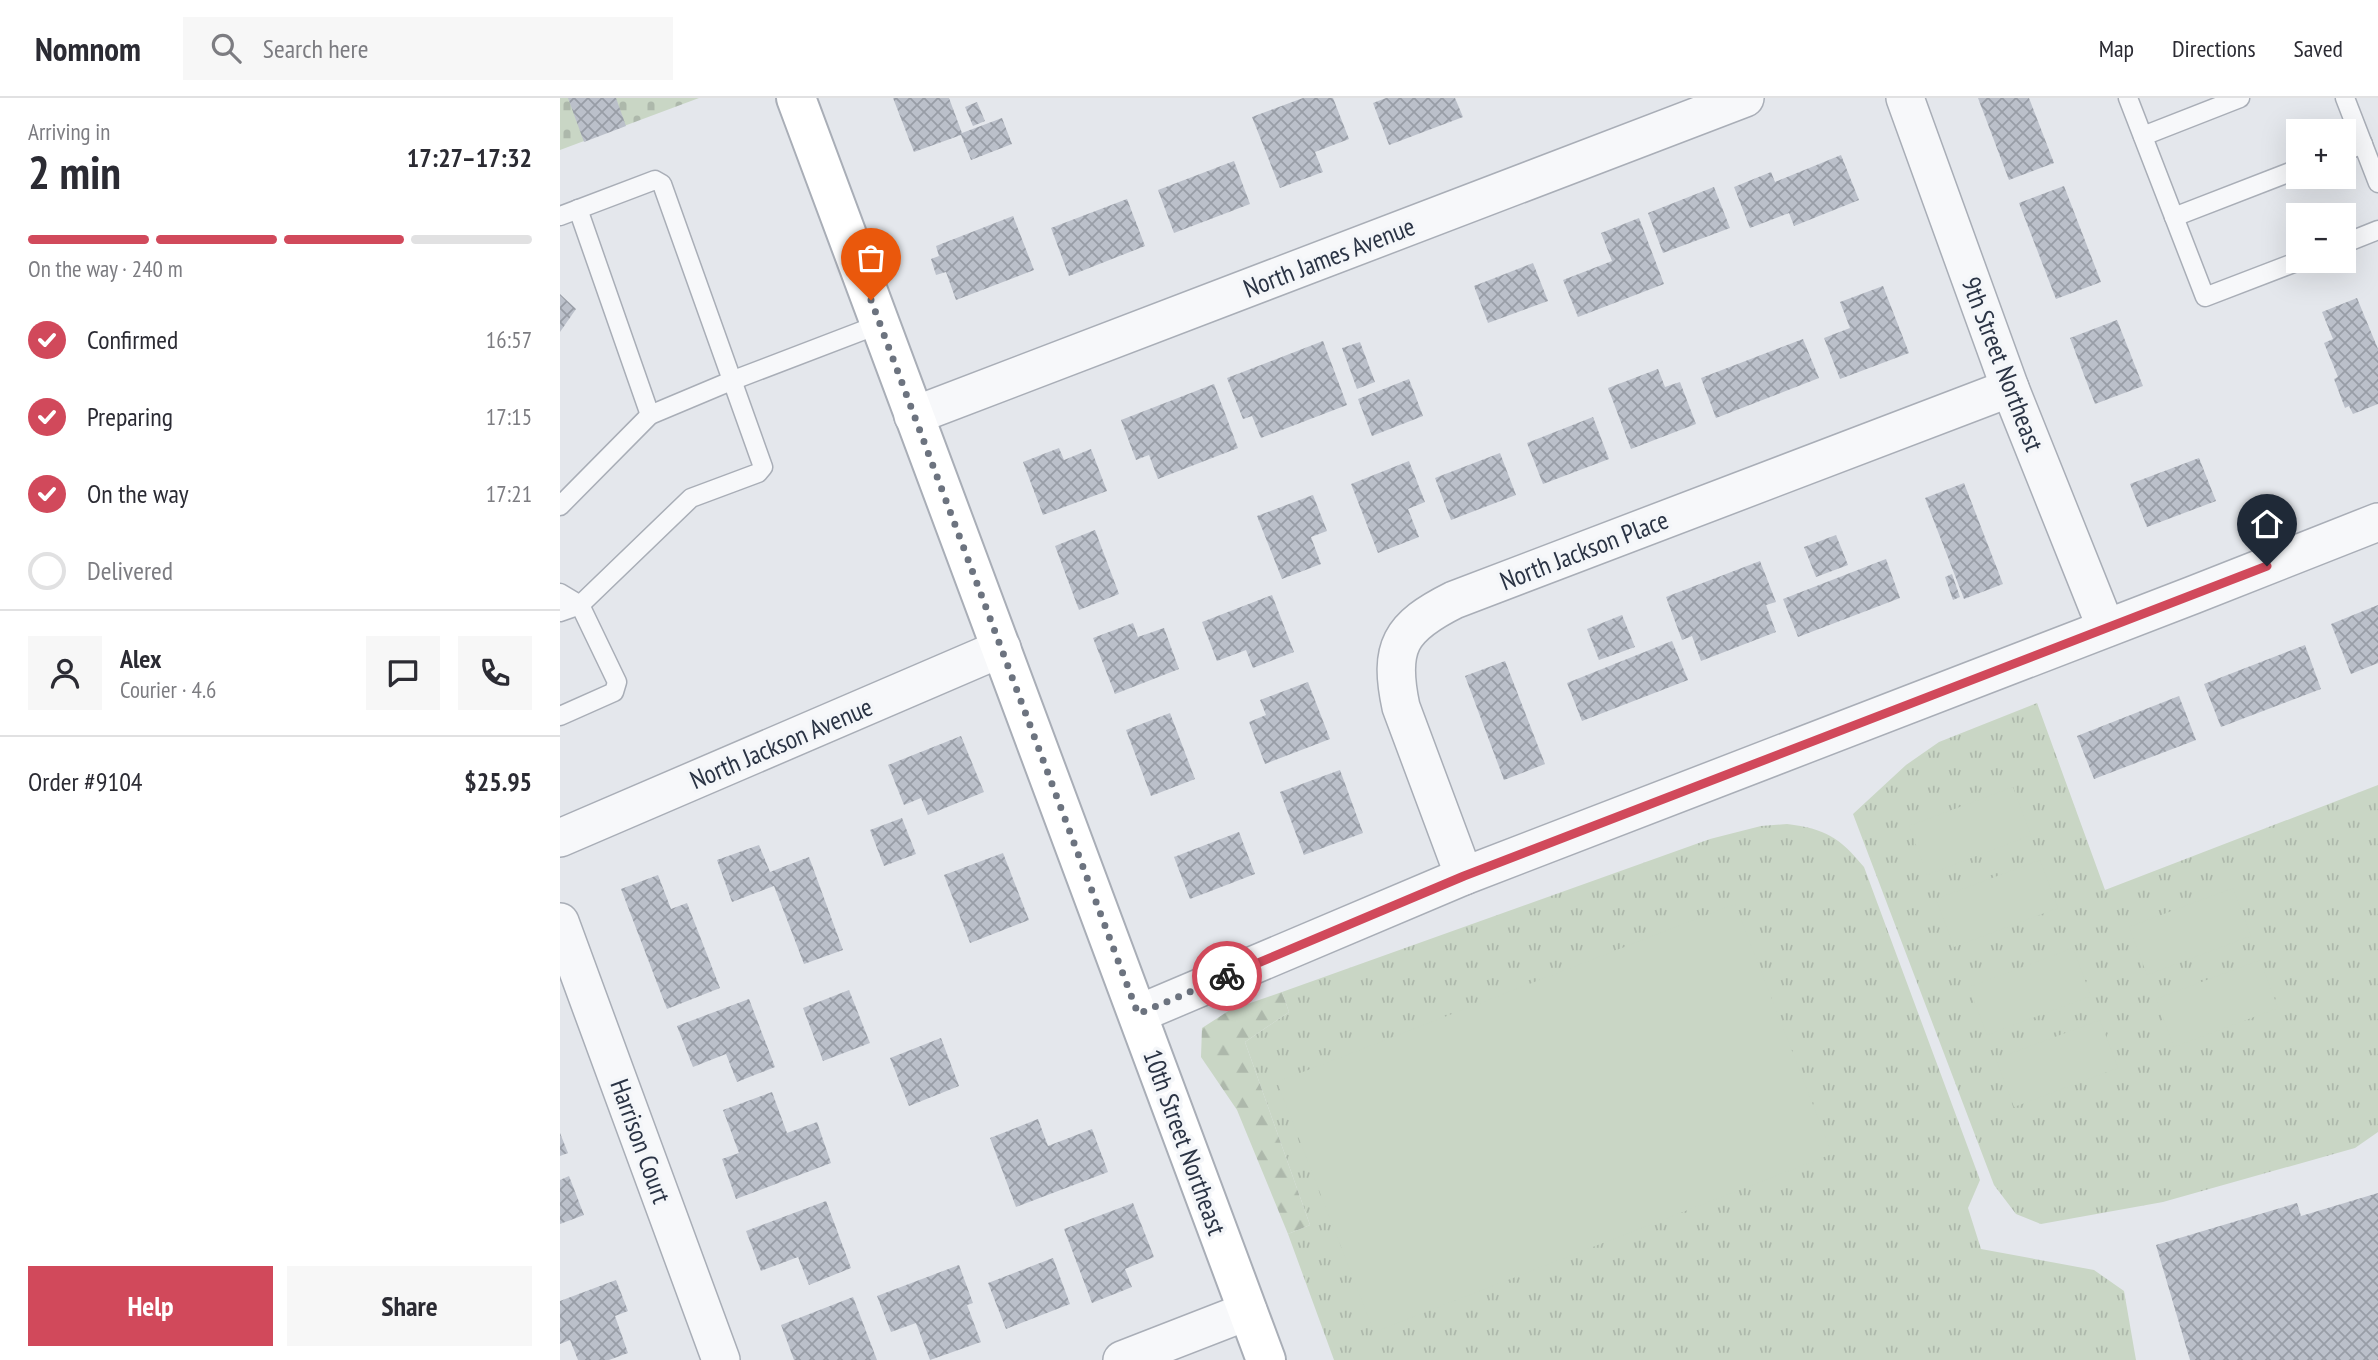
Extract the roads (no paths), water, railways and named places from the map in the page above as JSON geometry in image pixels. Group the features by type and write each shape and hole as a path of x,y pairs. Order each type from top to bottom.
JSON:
{"main road":[{"name":"10th Street Northeast","path":"796,98 1266,1360"}],"street":[{"name":"North James Avenue","path":"913,416 1745,98"},
{"name":"9th Street Northeast","path":"1905,98 2010,388 2106,628"},
{"name":"North Jackson Place","path":"1464,876 1401,707 1395,679 1398,652 1405,635 1416,622 1454,600 2010,388"},
{"path":"1138,1014 1464,876 2378,522"},
{"name":"North Jackson Avenue","path":"560,838 1002,648"},
{"name":"Harrison Court","path":"560,922 721,1360"},
{"path":"1122,1360 1248,1311"}],"lane":[{"path":"2128,98 2205,297 2286,266"},
{"path":"2143,136 2240,98"},
{"path":"2345,98 2378,183"},
{"path":"2356,147 2363,144"},
{"path":"2174,218 2286,174"},
{"path":"560,216 655,180 662,184 763,467 758,473 691,498 580,606 560,612"},
{"path":"578,209 650,415"},
{"path":"2356,239 2378,230"},
{"path":"560,506 650,415 880,324"},
{"path":"560,593 580,606 617,682 614,692 560,716"}]}
